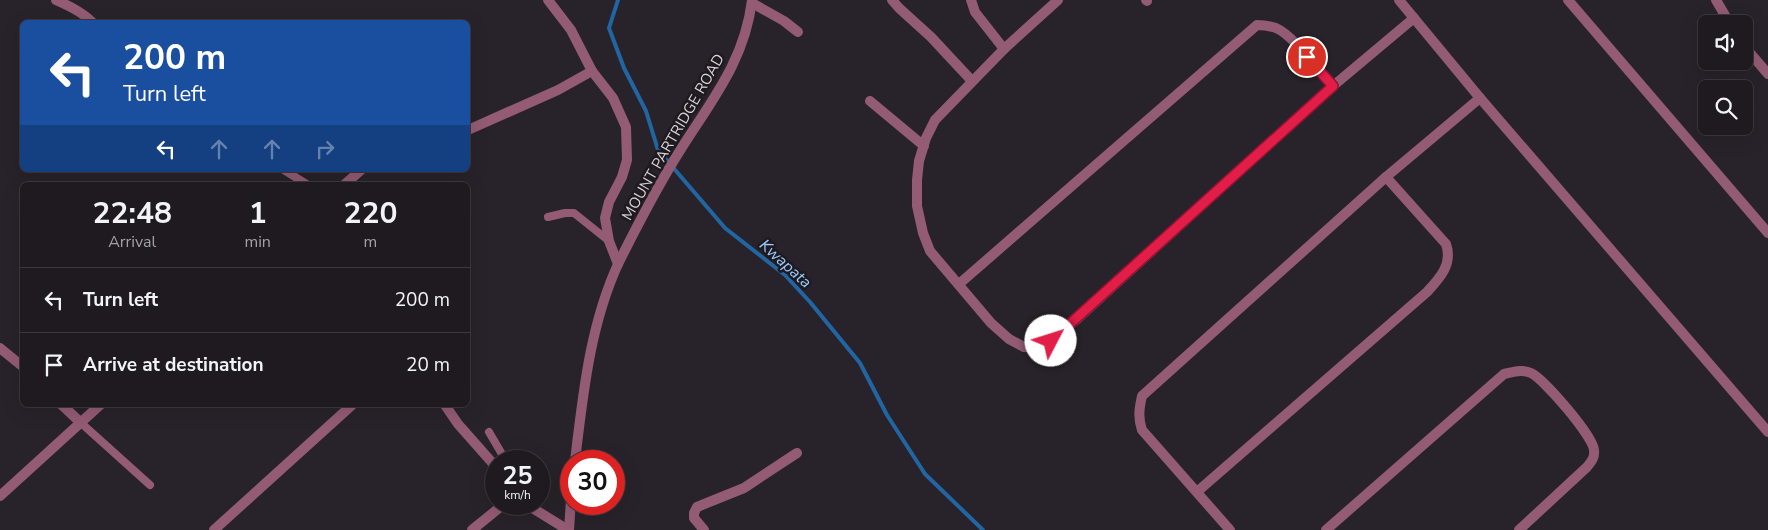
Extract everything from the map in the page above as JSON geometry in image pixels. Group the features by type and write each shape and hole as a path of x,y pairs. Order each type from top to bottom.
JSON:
{"street":[{"path":"56,0 74,8 90,20"},
{"path":"548,0 571,30 592,71 613,98 626,127 627,160 622,177 609,202 605,218 609,241 618,264"},
{"path":"892,0 931,37 972,81"},
{"path":"971,0 975,12 1004,48"},
{"path":"1058,0 1004,48 935,120 919,161 916,180 917,206 923,233 930,251 991,322 1009,339 1024,347 1035,348 1051,341 1333,86 1414,18"},
{"path":"1399,0 1480,98 1768,432"},
{"path":"1568,0 1768,232"},
{"path":"1716,0 1725,15"},
{"path":"752,2 784,20 798,32"},
{"name":"MOUNT PARTRIDGE ROAD","path":"577,450 590,360 600,313 618,264 658,188 732,69 742,44 752,2"},
{"path":"959,284 1257,25 1267,25 1278,29 1294,43 1333,86"},
{"path":"1753,56 1768,74"},
{"path":"470,129 558,90 592,71"},
{"path":"1230,530 1198,491 1142,430 1138,420 1138,409 1142,396 1386,177 1480,98"},
{"path":"870,101 924,146"},
{"path":"347,182 359,172"},
{"path":"1198,491 1427,292 1440,278 1448,263 1449,253 1446,244 1386,177"},
{"path":"0,348 20,364"},
{"path":"1326,530 1504,374 1519,370 1539,378 1589,436 1594,449 1593,458 1586,467 1519,530"},
{"path":"64,407 80,422"},
{"path":"0,496 98,407"},
{"path":"214,530 350,407"},
{"path":"446,407 458,424 485,455"},
{"path":"704,530 694,518 697,507 744,488 797,453"},
{"path":"472,530 490,515"},
{"path":"544,515 568,530 570,515"}],"lane":[{"path":"287,172 303,182"},
{"path":"548,217 574,213 609,241"},
{"path":"80,422 150,485"},
{"path":"489,432 500,450"}],"waterway":[{"name":"Kwapata","path":"618,0 609,28 624,68 646,111 658,150 725,228 785,275 810,302 860,363 887,415 925,474 983,530"}],"route":[{"path":"1051,341 1333,86 1307,57"}]}
